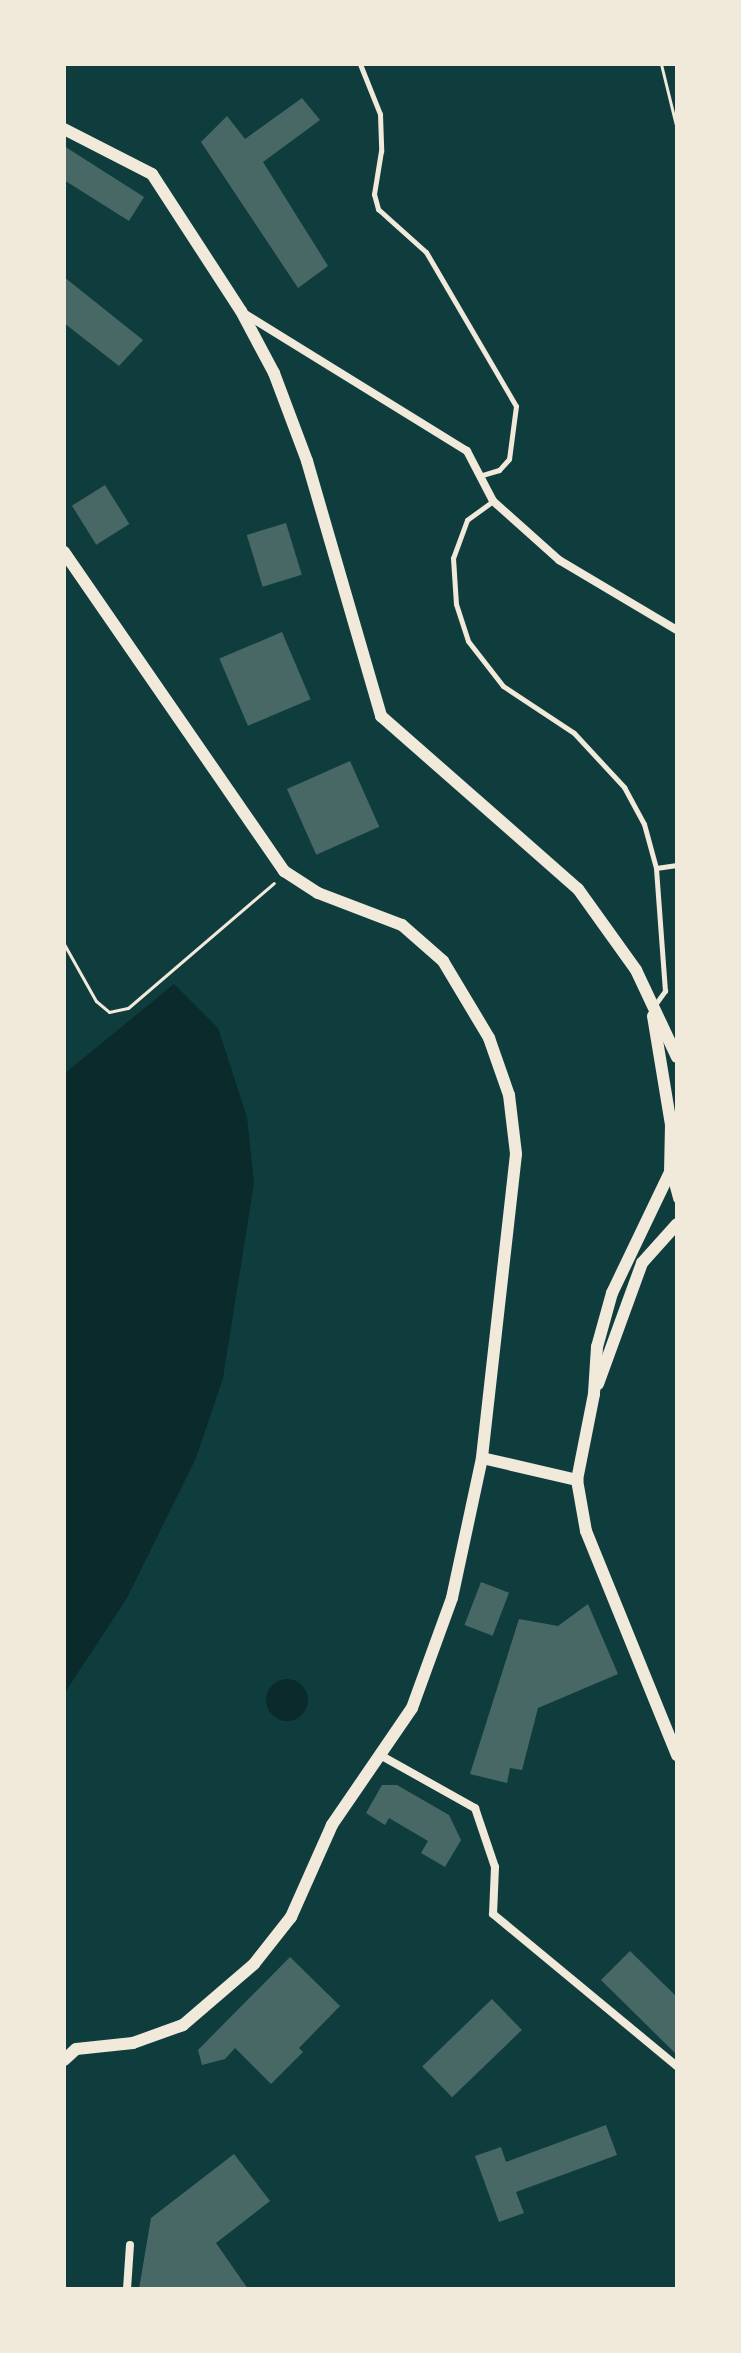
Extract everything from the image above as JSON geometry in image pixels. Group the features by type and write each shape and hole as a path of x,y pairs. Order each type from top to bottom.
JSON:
{"street":[{"path":"64,129 152,174 241,311 274,373 307,461 381,716 578,889 636,970 677,1057"},
{"path":"241,311 467,451 483,475 493,501 559,560 677,630"},
{"path":"64,552 286,872 318,893 402,925 443,961 489,1038 509,1095 516,1154 482,1458 436,1651 412,1708 332,1825 291,1917 223,1995 183,2025 154,2038 76,2049 64,2060"},
{"path":"652,1009 671,1125 670,1172 677,1199"},
{"path":"677,1159 612,1293 597,1347 594,1394 577,1480 586,1531 677,1755"},
{"path":"594,1394 642,1263 677,1224"},
{"path":"482,1458 577,1480"},
{"path":"380,1755 475,1808 495,1867 493,1914 677,2066"},
{"path":"127,2289 130,2245"}],"lane":[{"path":"360,64 380,114 381,151 374,194 378,209 426,252 516,406 509,459 499,470 483,475"},
{"path":"493,501 467,520 453,558 456,604 468,641 503,686 574,733 624,787 644,824 656,868 665,991 652,1009"},
{"path":"656,868 677,865"}],"path":[{"path":"661,64 677,129"},
{"path":"64,944 96,1001 109,1012 128,1008 286,872"}],"water":[{"path":"174,984 218,1028 247,1117 254,1183 223,1378 196,1458 127,1598 64,1694 64,1074"},
{"path":"287,1679 302,1685 308,1700 302,1715 287,1721 272,1715 266,1700 272,1685"}],"building":[{"path":"302,98 320,120 263,162 328,266 298,288 201,142 227,116 245,139"},
{"path":"64,146 144,197 129,221 64,180"},
{"path":"64,277 143,340 119,366 64,323"},
{"path":"105,485 129,524 96,545 72,506"},
{"path":"286,523 302,575 263,587 247,535"},
{"path":"282,632 311,699 248,726 219,659"},
{"path":"350,761 379,827 316,855 287,789"},
{"path":"481,1582 509,1593 493,1636 465,1625"},
{"path":"588,1604 618,1674 538,1708 522,1770 510,1768 507,1783 470,1774 519,1619 558,1626"},
{"path":"382,1785 397,1785 449,1815 461,1840 445,1867 421,1853 428,1841 389,1818 385,1825 366,1813"},
{"path":"630,1951 677,1997 677,2055 601,1980"},
{"path":"290,1957 340,2006 299,2048 303,2052 271,2084 235,2048 225,2059 202,2065 198,2050"},
{"path":"492,1999 522,2030 452,2097 422,2066"},
{"path":"606,2125 617,2155 516,2192 524,2213 499,2222 475,2156 501,2147 506,2162"},
{"path":"234,2154 270,2201 216,2243 248,2289 139,2289 151,2218"}]}
